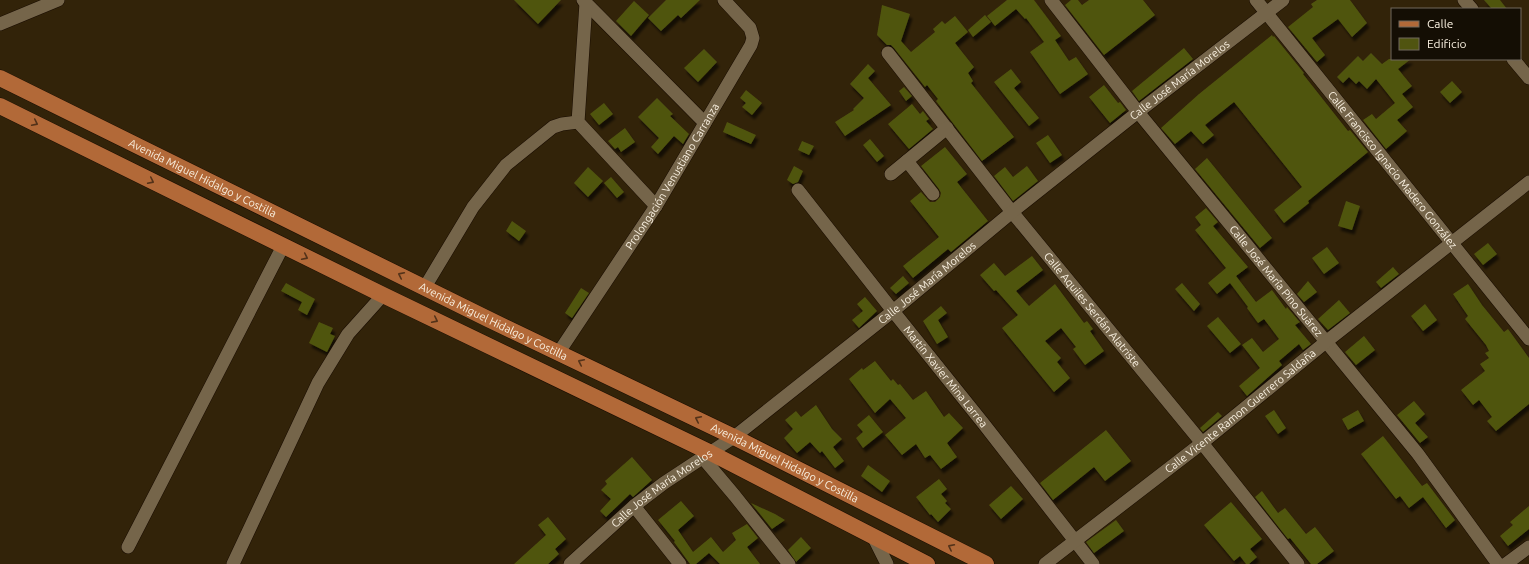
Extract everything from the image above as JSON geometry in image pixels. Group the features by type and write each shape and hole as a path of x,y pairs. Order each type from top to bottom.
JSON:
{"main road":[{"name":"Avenida Miguel Hidalgo y Costilla","path":"0,78 734,437 986,564"},
{"path":"0,106 873,536 926,564"}],"street":[{"path":"0,24 58,0"},
{"name":"Prolongación Venustiano Carranza","path":"559,352 656,206 751,45 753,38 750,28 724,0"},
{"name":"Calle José María Pino Suárez","path":"1051,0 1138,112 1418,454 1498,564"},
{"name":"Calle Francisco Ignacio Madero González","path":"1256,0 1529,339"},
{"name":"Calle José María Morelos","path":"570,564 634,506 664,483 734,437 893,312 1012,212 1283,0"},
{"path":"1464,0 1471,8"},
{"path":"584,2 705,123"},
{"path":"584,2 578,122 656,206"},
{"name":"Calle Aquiles Serdán Alatriste","path":"888,53 1012,212 1202,443 1298,564"},
{"path":"1515,60 1529,78"},
{"path":"425,287 473,207 506,165 553,127 578,122"},
{"path":"891,174 947,128"},
{"path":"907,161 933,194"},
{"name":"Calle Vicente Ramon Guerrero Saldaña","path":"1045,564 1202,443 1327,341 1529,182"},
{"name":"Martín Xavier Mina Larrea","path":"798,190 893,312 983,422 1093,564"},
{"path":"128,547 282,246"},
{"path":"233,564 318,383 348,334 383,295"},
{"path":"707,455 735,496 789,564"},
{"path":"634,506 680,564"},
{"path":"873,536 887,564"},
{"path":"1506,564 1529,547"}],"building":[{"path":"514,0 561,0 538,24"},
{"path":"666,0 700,0 681,18 678,15 661,31 648,18"},
{"path":"1007,0 1034,0 1061,36 1055,40 1069,61 1076,57 1088,74 1060,94 1030,52 1044,42 1026,18 1025,19 1016,9 995,26 987,16"},
{"path":"1071,0 1078,0 1082,5 1089,0 1143,0 1155,15 1104,55 1065,5"},
{"path":"1317,0 1350,0 1367,23 1352,37 1338,19 1312,38 1325,55 1317,62 1288,27 1313,7 1311,4"},
{"path":"1484,0 1500,0 1506,8 1491,8"},
{"path":"634,1 649,15 631,36 616,21"},
{"path":"882,5 910,14 901,41 911,52 935,32 933,29 942,21 945,24 955,16 968,32 955,43 974,67 968,73 973,81 971,83 1014,137 982,161 936,101 938,99 927,85 925,87 891,45 887,45 877,35"},
{"path":"985,15 991,22 973,37 968,30"},
{"path":"1272,35 1304,73 1303,74 1348,131 1350,130 1368,152 1308,201 1309,203 1284,223 1274,210 1302,187 1234,102 1205,125 1214,135 1203,144 1191,131 1175,144 1161,128 1199,94"},
{"path":"1184,48 1193,59 1139,101 1132,91"},
{"path":"704,49 717,62 698,82 684,68"},
{"path":"1371,53 1382,64 1389,59 1410,60 1398,69 1412,86 1402,94 1413,107 1397,120 1407,131 1386,149 1363,120 1372,114 1376,119 1395,103 1376,79 1367,89 1359,81 1356,84 1349,77 1343,83 1337,77 1358,56 1363,61"},
{"path":"868,64 875,71 868,78 891,105 845,136 835,122 854,110 853,109 864,98 850,84"},
{"path":"1011,69 1021,82 1014,88 1039,118 1029,126 994,82"},
{"path":"1452,81 1462,92 1450,103 1440,92"},
{"path":"1104,85 1118,103 1120,102 1126,110 1110,123 1089,97"},
{"path":"904,87 912,96 906,101 899,91"},
{"path":"746,90 762,103 752,115 742,107 746,103 740,98"},
{"path":"657,98 673,114 670,116 689,134 683,144 674,136 658,154 651,147 659,138 638,117"},
{"path":"604,103 613,114 599,125 590,114"},
{"path":"912,104 920,114 923,111 929,119 926,121 933,129 909,149 888,124"},
{"path":"727,122 756,135 751,144 723,132"},
{"path":"625,128 635,142 621,152 618,147 615,149 608,141"},
{"path":"1048,135 1062,155 1050,163 1036,143"},
{"path":"870,139 884,156 877,162 863,145"},
{"path":"802,141 814,146 809,155 798,150"},
{"path":"945,147 967,174 957,182 988,221 951,252 948,249 913,278 903,266 939,237 910,201 921,192 930,202 935,202 940,197 941,193 939,189 921,166"},
{"path":"1207,158 1272,238 1260,248 1195,169"},
{"path":"794,166 803,171 798,182 793,184 787,180"},
{"path":"1027,166 1038,181 1013,201 994,176 1005,167 1013,177"},
{"path":"588,167 603,181 588,197 574,183"},
{"path":"611,177 624,192 617,198 604,183"},
{"path":"1346,201 1360,206 1352,230 1338,226"},
{"path":"1206,208 1218,222 1213,226 1248,267 1236,276 1256,302 1272,290 1286,309 1287,307 1300,322 1295,325 1311,344 1303,350 1299,344 1279,361 1282,365 1247,396 1239,386 1260,368 1242,345 1252,338 1263,352 1279,339 1264,319 1258,323 1230,283 1217,294 1208,283 1226,268 1195,230 1201,225 1195,217"},
{"path":"512,221 526,231 519,241 506,231"},
{"path":"1488,243 1497,254 1483,265 1474,254"},
{"path":"1327,247 1339,263 1324,274 1312,258"},
{"path":"1032,256 1043,270 1016,291 1029,306 1055,284 1084,323 1087,321 1093,329 1090,331 1104,351 1085,365 1073,349 1076,347 1061,328 1045,341 1061,358 1057,362 1070,378 1054,392 1002,328 1018,315 996,290 994,291 980,275 994,263 1005,276"},
{"path":"1393,267 1399,274 1381,288 1376,282"},
{"path":"903,276 909,283 896,294 890,288"},
{"path":"1308,281 1317,292 1304,302 1297,294"},
{"path":"286,283 315,299 307,315 298,310 302,302 281,291"},
{"path":"1182,283 1200,304 1194,311 1175,289"},
{"path":"1468,284 1482,305 1504,332 1508,329 1529,358 1529,404 1496,431 1487,421 1492,417 1479,400 1473,405 1461,390 1485,371 1480,364 1489,358 1485,353 1489,351 1486,345 1465,319 1468,316 1453,294"},
{"path":"581,288 589,293 572,318 565,313"},
{"path":"865,297 877,311 859,328 852,320 863,311 857,304"},
{"path":"1339,300 1350,313 1328,330 1318,319"},
{"path":"1425,304 1437,320 1423,331 1411,316"},
{"path":"941,306 947,313 938,320 948,337 937,344 923,321"},
{"path":"1218,317 1241,344 1230,353 1207,326"},
{"path":"319,322 333,328 330,334 335,336 327,352 309,343"},
{"path":"1364,336 1375,350 1356,365 1345,352"},
{"path":"875,361 891,381 893,379 898,385 900,384 913,400 926,391 944,417 949,413 963,428 947,443 957,457 941,469 930,455 925,458 916,444 902,455 885,435 906,418 890,399 875,413 849,379 862,368 863,370"},
{"path":"1414,401 1425,414 1415,423 1428,437 1420,443 1397,415"},
{"path":"816,405 832,429 842,439 833,447 844,461 835,468 822,451 820,453 810,442 797,453 784,438 793,429 785,420 796,411 801,417"},
{"path":"1274,410 1286,428 1278,434 1265,416"},
{"path":"1358,410 1364,421 1348,430 1342,419"},
{"path":"1218,412 1222,416 1203,432 1200,428"},
{"path":"869,415 883,432 863,448 856,438 863,432 857,425"},
{"path":"1106,430 1131,461 1105,481 1094,467 1053,500 1040,483"},
{"path":"1383,436 1422,486 1427,483 1455,520 1446,528 1423,497 1409,508 1400,496 1396,499 1361,454"},
{"path":"632,457 652,480 633,497 630,494 606,517 600,511 611,499 601,490 607,484 605,481"},
{"path":"868,465 890,481 882,492 861,476"},
{"path":"939,479 947,489 941,494 947,501 945,503 951,509 938,522 931,514 930,515 916,497"},
{"path":"1011,486 1023,499 1001,519 989,505"},
{"path":"1262,491 1278,513 1285,508 1306,534 1315,527 1334,551 1317,564 1311,564 1290,538 1288,539 1255,497"},
{"path":"681,501 694,516 678,530 693,552 711,537 723,552 736,540 732,533 747,524 758,538 747,547 760,564 720,564 709,553 696,564 690,564 674,542 675,541 658,520"},
{"path":"1231,502 1262,539 1250,549 1257,557 1249,564 1246,564 1240,556 1234,561 1204,525"},
{"path":"751,503 775,514 785,520 772,529"},
{"path":"1529,506 1529,529 1508,546 1500,536 1513,525 1510,522"},
{"path":"548,517 566,539 555,549 559,554 548,564 514,564 546,535 538,525"},
{"path":"1116,520 1124,531 1094,553 1086,542"},
{"path":"801,537 811,548 796,562 788,550"}]}
